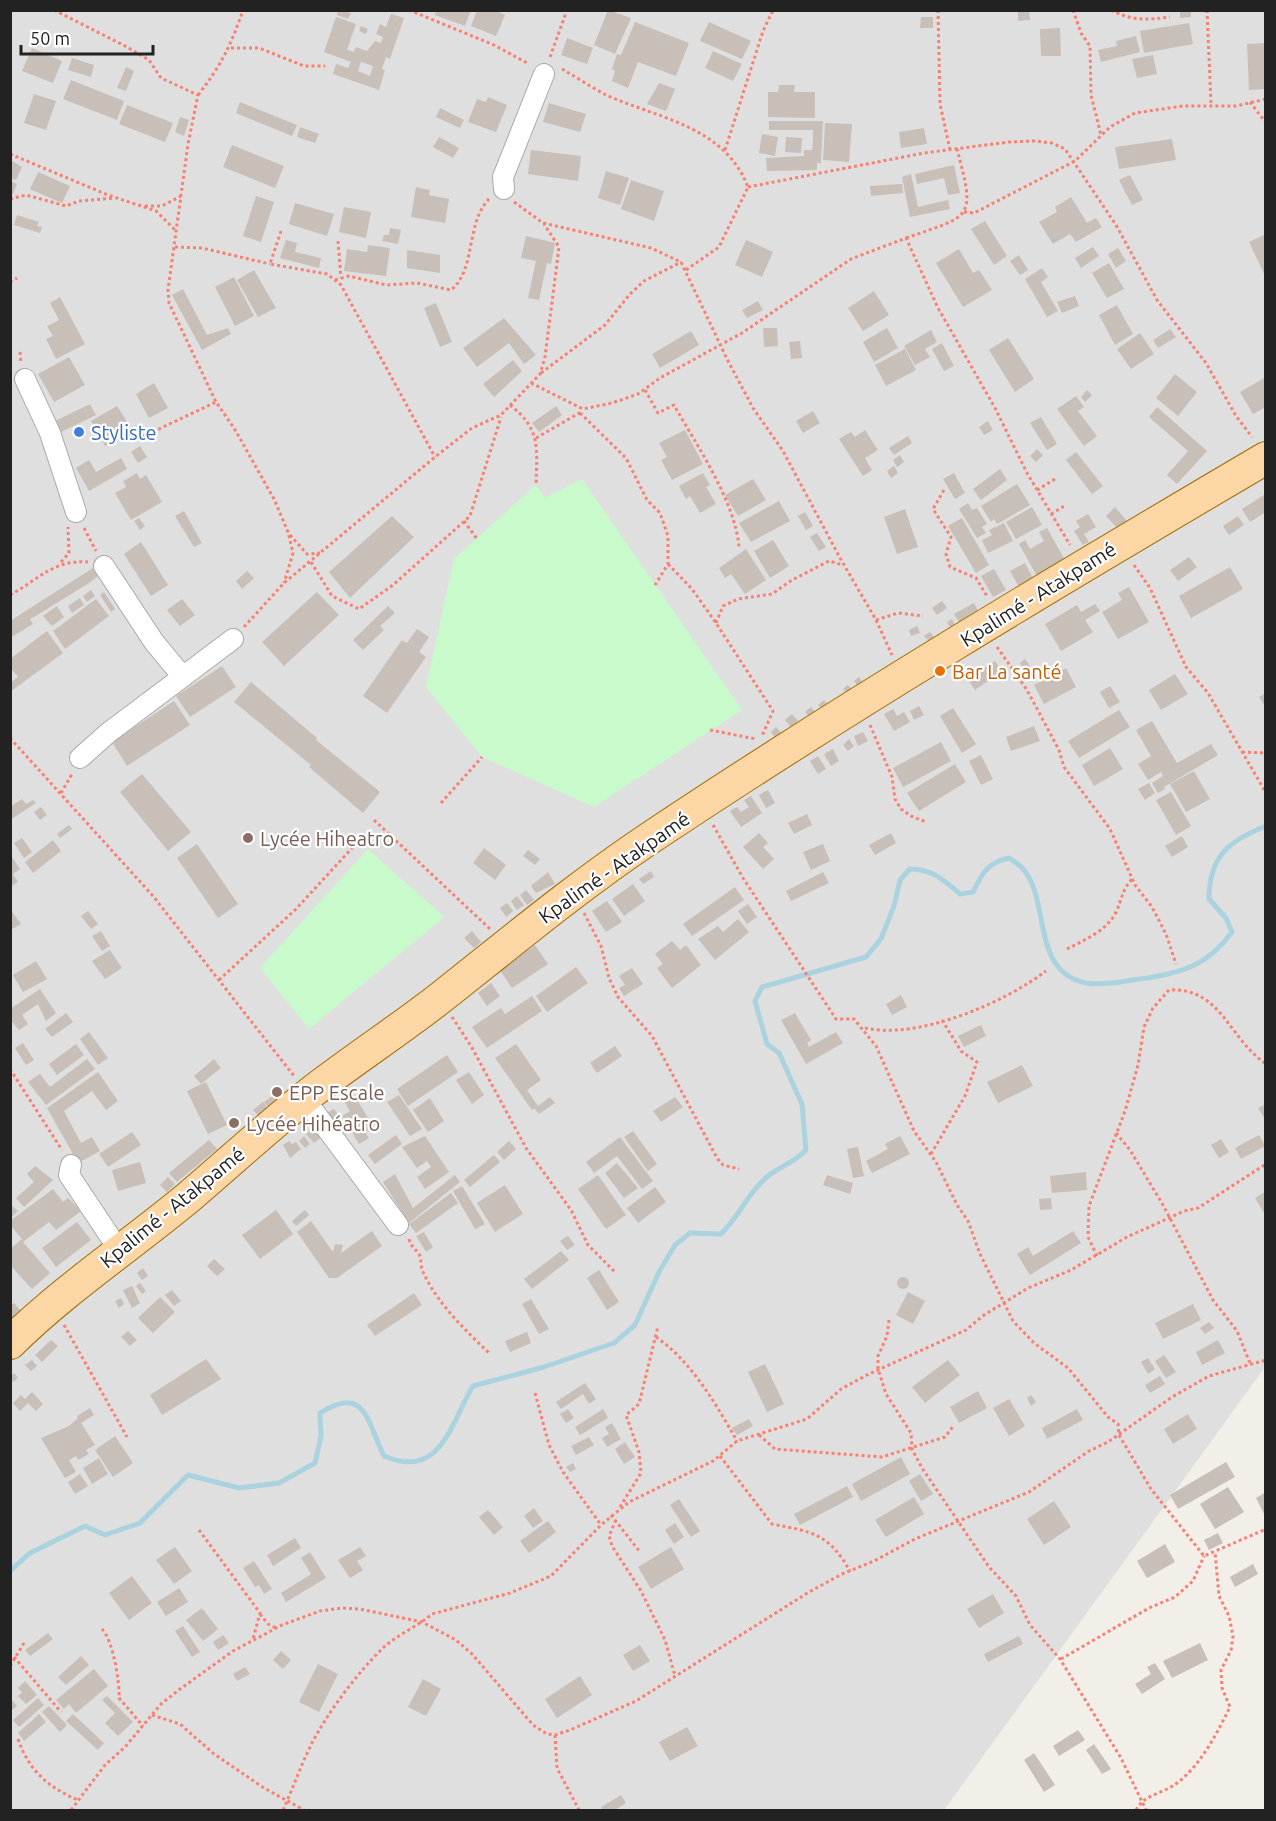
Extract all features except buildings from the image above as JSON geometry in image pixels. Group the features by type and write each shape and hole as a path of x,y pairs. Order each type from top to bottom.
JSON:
{"main road":[{"name":"Kpalimé - Atakpamé","path":"10,1343 51,1303 183,1201 308,1095 440,998 573,893 702,805 760,754 859,702 993,622 1120,543 1260,449"}],"street":[{"path":"504,189 503,177 546,68"},
{"path":"25,379 32,399 50,433 75,512"},
{"path":"104,566 154,642 183,677"},
{"path":"80,758 108,733 233,639"},
{"path":"308,1095 398,1225"},
{"path":"71,1165 69,1174 119,1250"}],"path":[{"path":"54,10 134,51 149,60 161,78 198,95"},
{"path":"243,10 231,48 219,69 198,95 188,144 168,290 169,303 216,402 234,428 274,499 288,532 296,545 307,554 322,553"},
{"path":"409,10 604,94 709,136 726,150 741,168 748,187 719,247 687,270"},
{"path":"546,68 567,10"},
{"path":"726,150 763,31 773,10"},
{"path":"938,10 940,104 950,150"},
{"path":"1073,10 1081,33 1090,46 1091,95 1101,135"},
{"path":"1111,10 1126,18 1144,21 1170,17"},
{"path":"1207,10 1211,104"},
{"path":"231,48 259,48 304,66 325,66"},
{"path":"964,212 974,213 1075,161 1101,135 1135,114 1211,104 1236,106 1266,99"},
{"path":"1250,102 1266,123"},
{"path":"748,187 775,179 957,149 1035,141 1052,143 1065,148 1116,225 1157,300 1206,363 1236,416 1260,449"},
{"path":"531,383 583,409 612,403 645,390 750,327 851,258 958,220 967,207 967,186 957,149"},
{"path":"10,154 117,198 156,211 177,232"},
{"path":"335,280 349,276 386,285 417,283 451,290 461,282 481,214 488,199 504,189 510,200 543,223 559,247 545,357 540,374"},
{"path":"10,199 26,195 66,206 79,201 117,198"},
{"path":"143,206 162,206 181,196"},
{"path":"543,223 651,248 681,262 687,270 719,344 753,408 783,451 843,565 876,620 902,675"},
{"path":"270,264 281,231"},
{"path":"906,238 938,308 1037,490 1082,565"},
{"path":"338,241 341,278"},
{"path":"175,247 202,248 270,264 327,274 335,280 341,285 372,339 435,457"},
{"path":"233,639 284,583 472,428 501,415 540,374 605,325 630,294 644,281 681,262"},
{"path":"10,282 17,278"},
{"path":"645,390 658,413 674,405 717,483 733,519 739,547"},
{"path":"142,437 216,402"},
{"path":"510,405 527,418 536,438 536,485"},
{"path":"536,438 554,425 580,413 583,409"},
{"path":"580,413 627,458 647,500 660,513 668,536 668,564 655,585"},
{"path":"311,562 332,596 358,609 393,585 470,516 501,415"},
{"path":"1037,490 1055,479"},
{"path":"944,490 933,509 951,537 946,554 950,567 976,578 993,622 1059,750 1064,767 1110,829 1132,879 1152,907 1166,934 1176,964"},
{"path":"1051,514 1066,505"},
{"path":"60,563 69,553 69,525 75,512"},
{"path":"75,512 104,566"},
{"path":"464,521 477,539"},
{"path":"284,583 293,553 288,532"},
{"path":"1120,543 1149,588 1186,667 1208,693 1266,793"},
{"path":"10,595 44,571 60,563 78,561 104,566"},
{"path":"716,623 723,606 738,599 771,594 792,579 829,561 843,565"},
{"path":"668,564 692,590 716,623 773,711 760,754 710,730"},
{"path":"876,620 898,613 923,616"},
{"path":"859,702 892,777 895,799 900,809 926,822"},
{"path":"10,738 153,896 308,1095"},
{"path":"1242,752 1266,753"},
{"path":"441,803 482,757"},
{"path":"702,805 743,878 836,1019 854,1019 863,1028 885,1063 914,1131 931,1154 957,1205 968,1221 980,1254 1013,1321 1034,1344 1068,1368 1108,1417 1118,1424 1119,1435 1151,1489 1204,1557"},
{"path":"374,820 506,945"},
{"path":"219,980 296,909 353,847"},
{"path":"1067,949 1105,927 1115,914 1122,889 1132,879"},
{"path":"573,893 601,946 609,978 618,996 652,1036 717,1158 723,1166 739,1169"},
{"path":"863,1028 882,1032 942,1020 1016,990 1046,970"},
{"path":"1097,1256 1088,1237 1089,1206 1138,1065 1144,1027 1153,1008 1169,990 1187,989 1207,999 1226,1018 1236,1037 1251,1054 1266,1064"},
{"path":"931,1154 965,1096 976,1062 961,1051 942,1020"},
{"path":"469,1044 526,1148 571,1210 588,1245 615,1272"},
{"path":"10,1069 71,1165"},
{"path":"1116,1133 1138,1162 1171,1218 1213,1300 1238,1331 1250,1363"},
{"path":"283,1810 312,1743 362,1671 384,1647 432,1614 510,1593 551,1576 611,1515 720,1456 737,1441 807,1419 841,1389 878,1369 966,1330 1028,1288 1097,1256 1127,1237 1217,1197 1236,1181 1266,1164"},
{"path":"398,1225 419,1254 422,1271 435,1292 467,1332 489,1353"},
{"path":"51,1303 89,1365 127,1437"},
{"path":"890,1320 887,1336 878,1356 878,1369 886,1394 911,1433 912,1449 922,1468 989,1567 1016,1596 1030,1625 1060,1659 1121,1758 1146,1810"},
{"path":"620,1509 641,1473 639,1452 626,1415 639,1404 658,1326"},
{"path":"656,1337 669,1346 704,1388 737,1441"},
{"path":"70,1810 105,1765 180,1689 233,1651 276,1628 320,1611 342,1608 422,1622 456,1640 490,1674 533,1725 555,1735 636,1701 809,1592 957,1521 1029,1492 1119,1435 1172,1397 1209,1376 1234,1367 1266,1360"},
{"path":"535,1393 546,1424 549,1445 563,1472 601,1525"},
{"path":"759,1435 775,1449 847,1453 868,1458 882,1457 912,1449 945,1437 954,1425"},
{"path":"720,1456 772,1524 820,1535 838,1549 850,1571"},
{"path":"611,1515 640,1552"},
{"path":"616,1520 609,1536 612,1546 641,1591 665,1640 675,1676"},
{"path":"1060,1659 1149,1608 1175,1597 1193,1581 1204,1557 1266,1529"},
{"path":"199,1530 268,1624 276,1628"},
{"path":"1136,1810 1141,1801 1177,1783 1200,1760 1230,1707 1222,1688 1221,1670 1231,1650 1233,1636 1229,1616 1219,1596 1215,1552"},
{"path":"252,1641 260,1613"},
{"path":"102,1629 107,1634 110,1644 120,1685 119,1698 143,1726"},
{"path":"10,1666 24,1643"},
{"path":"14,1657 61,1712"},
{"path":"152,1715 180,1724 214,1754 264,1788 304,1810"},
{"path":"555,1735 557,1768 579,1810"},
{"path":"18,1739 23,1756 40,1777 56,1791 78,1800"}],"shaded area":[{"path":"11,11 1265,11 1265,1367 944,1810 11,1810"}],"green space":[{"path":"582,479 742,710 594,807 482,757 426,687 454,559 536,485 545,498"},
{"path":"368,849 444,917 309,1029 260,968"}],"waterway":[{"path":"10,1571 30,1553 85,1526 105,1535 140,1523 188,1475 239,1488 279,1483 315,1463 321,1436 320,1413 335,1405 347,1403 356,1405 363,1411 384,1456 403,1462 419,1461 442,1444 473,1386 544,1367 614,1343 635,1325 659,1272 675,1245 690,1233 721,1234 761,1182 806,1150 802,1104 779,1053 767,1044 755,1001 762,987 866,957 881,939 894,906 900,880 910,869 931,873 960,894 973,892 986,869 1009,858 1022,868 1031,882 1049,951 1057,965 1069,977 1087,983 1102,984 1173,973 1195,965 1214,952 1232,932 1226,918 1209,899 1210,884 1217,861 1231,845 1266,826"}],"place":[{"name":"Styliste","path":"79,432"},
{"name":"Bar La santé","path":"940,671"},
{"name":"Lycée Hiheatro","path":"248,838"},
{"name":"EPP Escale","path":"277,1092"},
{"name":"Lycée Hihéatro","path":"234,1123"}]}
